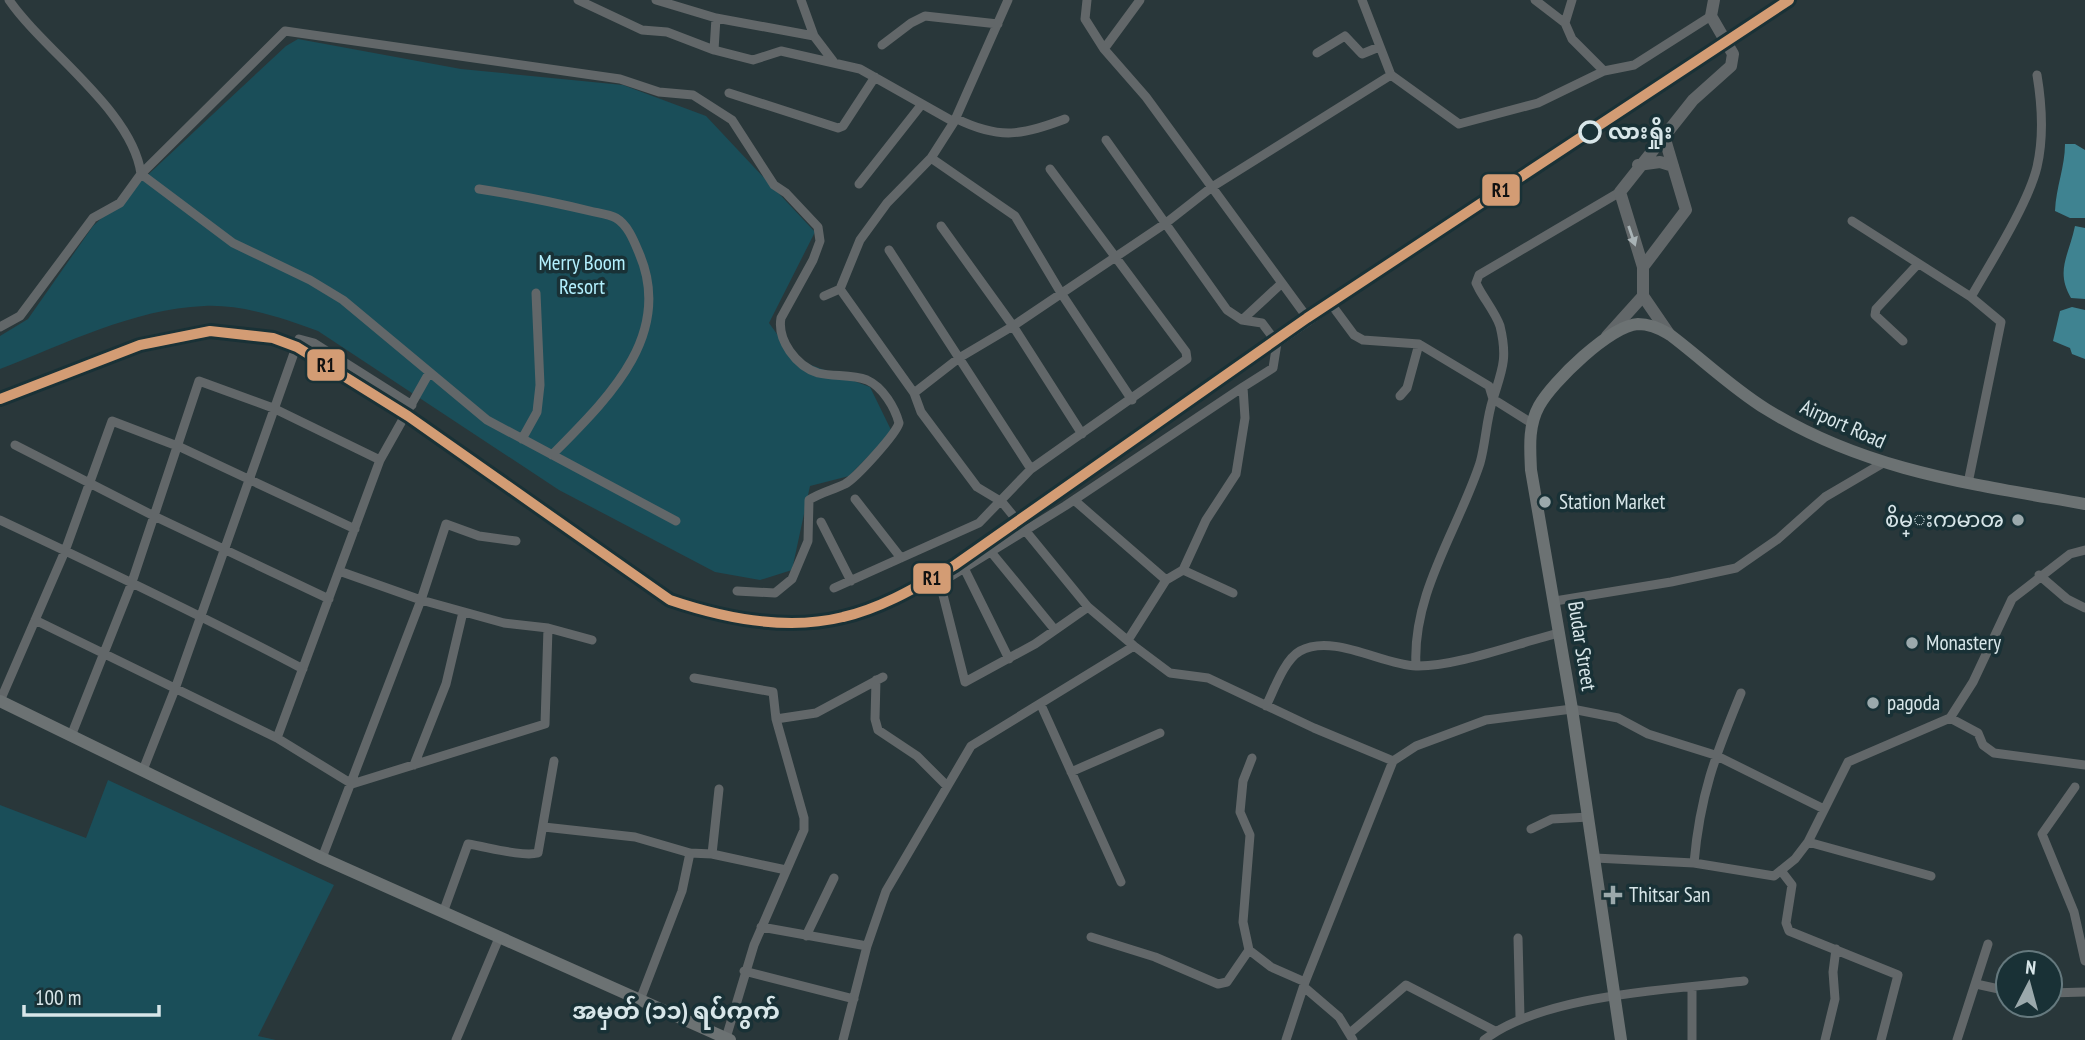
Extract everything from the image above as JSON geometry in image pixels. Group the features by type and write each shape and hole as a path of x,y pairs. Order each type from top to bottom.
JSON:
{"main road":[{"name":"Budar Street","path":"1620,1040 1589,817 1531,470 1529,439 1538,407 1553,387 1602,342 1621,328 1638,324 1654,326"},
{"name":"Airport Road","path":"1654,326 1669,334 1765,409 1852,453 1968,483 2085,504"},
{"path":"0,701 323,858 728,1039"}],"street":[{"path":"9,0 20,16 66,61 109,112 139,155 141,174 233,243 310,280 343,300 487,420 676,521"},
{"path":"578,0 642,30 667,32 714,50 753,60 781,51 833,61 875,77 922,104 973,127 1026,134 1065,119"},
{"path":"656,0 716,18 814,36"},
{"path":"802,0 814,36 833,61"},
{"path":"824,296 839,289 860,240 887,203 931,158 956,120 1008,0"},
{"path":"1087,0 1085,19 1104,50 1146,97 1309,320"},
{"path":"1104,50 1140,0"},
{"path":"1362,0 1391,75 1459,124 1538,103 1604,71 1634,65 1711,16"},
{"path":"1535,0 1565,23 1572,39 1586,57 1604,71"},
{"path":"1565,23 1572,0"},
{"path":"1416,666 1414,644 1429,581 1480,461 1493,399 1502,378 1504,356 1499,323 1476,283 1479,275 1620,192 1638,165 1693,100 1731,66 1733,54 1711,16 1714,0"},
{"path":"882,46 911,23 925,16 998,24"},
{"path":"714,50 716,18"},
{"path":"0,327 20,316 93,218 120,203 141,174 285,31 620,79 659,92 693,95 732,120 774,185 786,193 818,227 820,241 813,260 781,318 779,327 784,343 817,373 855,377 873,383 894,408 899,423 890,442 878,449 854,478 809,500 808,541 792,579 782,591 763,594 737,590"},
{"path":"1317,53 1345,36 1362,54 1379,47"},
{"path":"914,393 959,358 1013,326 1166,223 1212,187 1391,75"},
{"path":"1971,297 2013,222 2037,167 2042,107 2037,75"},
{"path":"729,93 838,128 843,126 875,77"},
{"path":"859,184 922,104"},
{"path":"1643,267 1686,210 1664,136"},
{"path":"1088,607 1009,659 965,682 940,583 1026,531 1273,368 1276,343 1262,323 1242,320 1227,310 1106,140"},
{"path":"931,158 1016,216 1061,293 1132,400"},
{"path":"1638,165 1660,162 1673,166"},
{"path":"834,588 979,523 1003,502 1031,469 1187,359 1186,352 1112,257 1050,169"},
{"path":"480,189 549,200 616,218 630,233 649,275 648,327 638,349 598,408 552,455"},
{"path":"1620,192 1643,267 1643,296 1669,334"},
{"path":"1852,220 1917,265 1971,297 2001,322 1968,483"},
{"path":"941,226 1013,326 1082,434"},
{"path":"889,250 1031,469"},
{"path":"1903,341 1875,315 1876,309 1917,265"},
{"path":"1242,320 1282,283"},
{"path":"839,289 914,393 921,412 977,487 1003,502 1088,607 1170,673 1208,678 1393,761"},
{"path":"523,439 537,412 540,384 536,293"},
{"path":"1602,342 1643,296"},
{"path":"1276,343 1329,307 1334,308 1354,335 1363,340 1419,344 1489,386 1493,399 1533,424"},
{"path":"143,770 175,689 299,339 314,342 412,405"},
{"path":"1400,396 1407,388 1419,344"},
{"path":"277,738 380,460 429,373"},
{"path":"71,736 131,585 180,447 199,381 273,408 380,460"},
{"path":"843,1040 867,946 886,891 946,785 971,746 1041,705 1131,643 1166,580 1183,570 1206,520 1236,474 1245,418 1243,387"},
{"path":"0,701 65,551 112,421 180,447 355,529"},
{"path":"15,445 154,516 329,599"},
{"path":"1555,601 1671,582 1736,568 1778,539 1825,497 1883,463"},
{"path":"855,499 901,558"},
{"path":"1074,500 1166,580"},
{"path":"0,520 131,585 201,615 303,669"},
{"path":"821,522 851,581"},
{"path":"323,858 421,600 446,524 478,537 516,541"},
{"path":"1595,858 1694,863 1768,878 1782,872 1808,842 1848,762 1938,726 1950,718 1973,682 2012,599 2039,575 2070,554 2085,550"},
{"path":"991,552 1055,630"},
{"path":"964,568 1009,659"},
{"path":"1183,570 1233,593"},
{"path":"339,571 463,612 504,623 548,628 592,640"},
{"path":"2039,575 2067,599 2085,608"},
{"path":"414,765 446,684 463,612"},
{"path":"35,620 277,738 352,784 545,724 548,628"},
{"path":"1266,706 1287,666 1299,651 1319,646 1358,651 1416,666 1451,661 1559,634"},
{"path":"694,678 773,692 776,719 804,818 804,830 744,971 728,1039"},
{"path":"776,719 816,713 880,679 875,719 878,730 917,756 946,785"},
{"path":"1694,863 1698,821 1715,755 1741,693"},
{"path":"1041,705 1121,882"},
{"path":"1286,1040 1393,761 1416,746 1486,720 1572,709 1618,718 1648,734 1715,755 1824,809"},
{"path":"1950,718 1978,733 1983,745 1994,753 2085,765"},
{"path":"1071,772 1160,733"},
{"path":"1252,758 1243,781 1240,812 1250,835 1243,922 1249,950 1271,967 1305,985 1339,1017 1352,1037 1406,985 1495,1031"},
{"path":"444,911 468,844 508,849 525,856 538,853 554,761"},
{"path":"2074,787 2042,834 2074,912 2085,961"},
{"path":"712,854 719,789"},
{"path":"1531,829 1552,819 1589,817"},
{"path":"544,827 635,837 690,853 712,854 786,870"},
{"path":"1808,842 1931,876"},
{"path":"640,1000 682,891 690,853"},
{"path":"1782,872 1792,885 1787,928 1898,975 1881,1040"},
{"path":"806,936 834,878"},
{"path":"761,927 867,946"},
{"path":"1091,937 1155,957 1218,984 1227,982 1249,950"},
{"path":"456,1040 499,938"},
{"path":"1518,938 1520,1017"},
{"path":"1957,1040 1988,944"},
{"path":"1825,1040 1835,999 1833,978 1836,949"},
{"path":"744,971 854,999"},
{"path":"1484,1040 1520,1017 1614,997 1744,981"},
{"path":"1976,984 1994,988"},
{"path":"1692,987 1692,1040"},
{"path":"2064,993 2085,992"}],"green space":[{"name":"Merry Boom Resort","path":"298,39 461,69 623,85 706,116 815,232 769,323 795,359 870,387 892,432 849,476 810,486 792,570 760,580 715,572 559,490 318,331 262,313 233,307 204,306 151,314 100,329 0,369 0,336 28,319 93,226 286,46"},
{"path":"108,780 334,885 258,1036 276,1040 0,1040 0,805 86,838"}],"shaded area":[{"path":"2065,144 2075,144 2085,150 2085,218 2070,218 2055,211"},
{"path":"2075,226 2085,228 2085,299 2071,298 2064,279 2065,263"},
{"path":"2072,307 2085,310 2085,359 2072,354 2070,348 2053,341 2060,311"}],"transit line":[{"name":"R1","path":"0,399 140,345 210,331 273,338 297,347 408,416 670,600 733,617 778,623 843,617 887,602 955,565 1307,318 1789,0"}],"place":[{"name":"လားရှိုး","path":"1590,132"},
{"name":"Station Market","path":"1545,502"},
{"name":"စိမ္းကမာၻ","path":"2018,520"},
{"name":"Monastery","path":"1912,643"},
{"name":"pagoda","path":"1873,703"},
{"name":"Thitsar San","path":"1613,895"}],"district":[{"name":"အမှတ် (၁၁) ရပ်ကွက်","path":"676,1011"}]}
